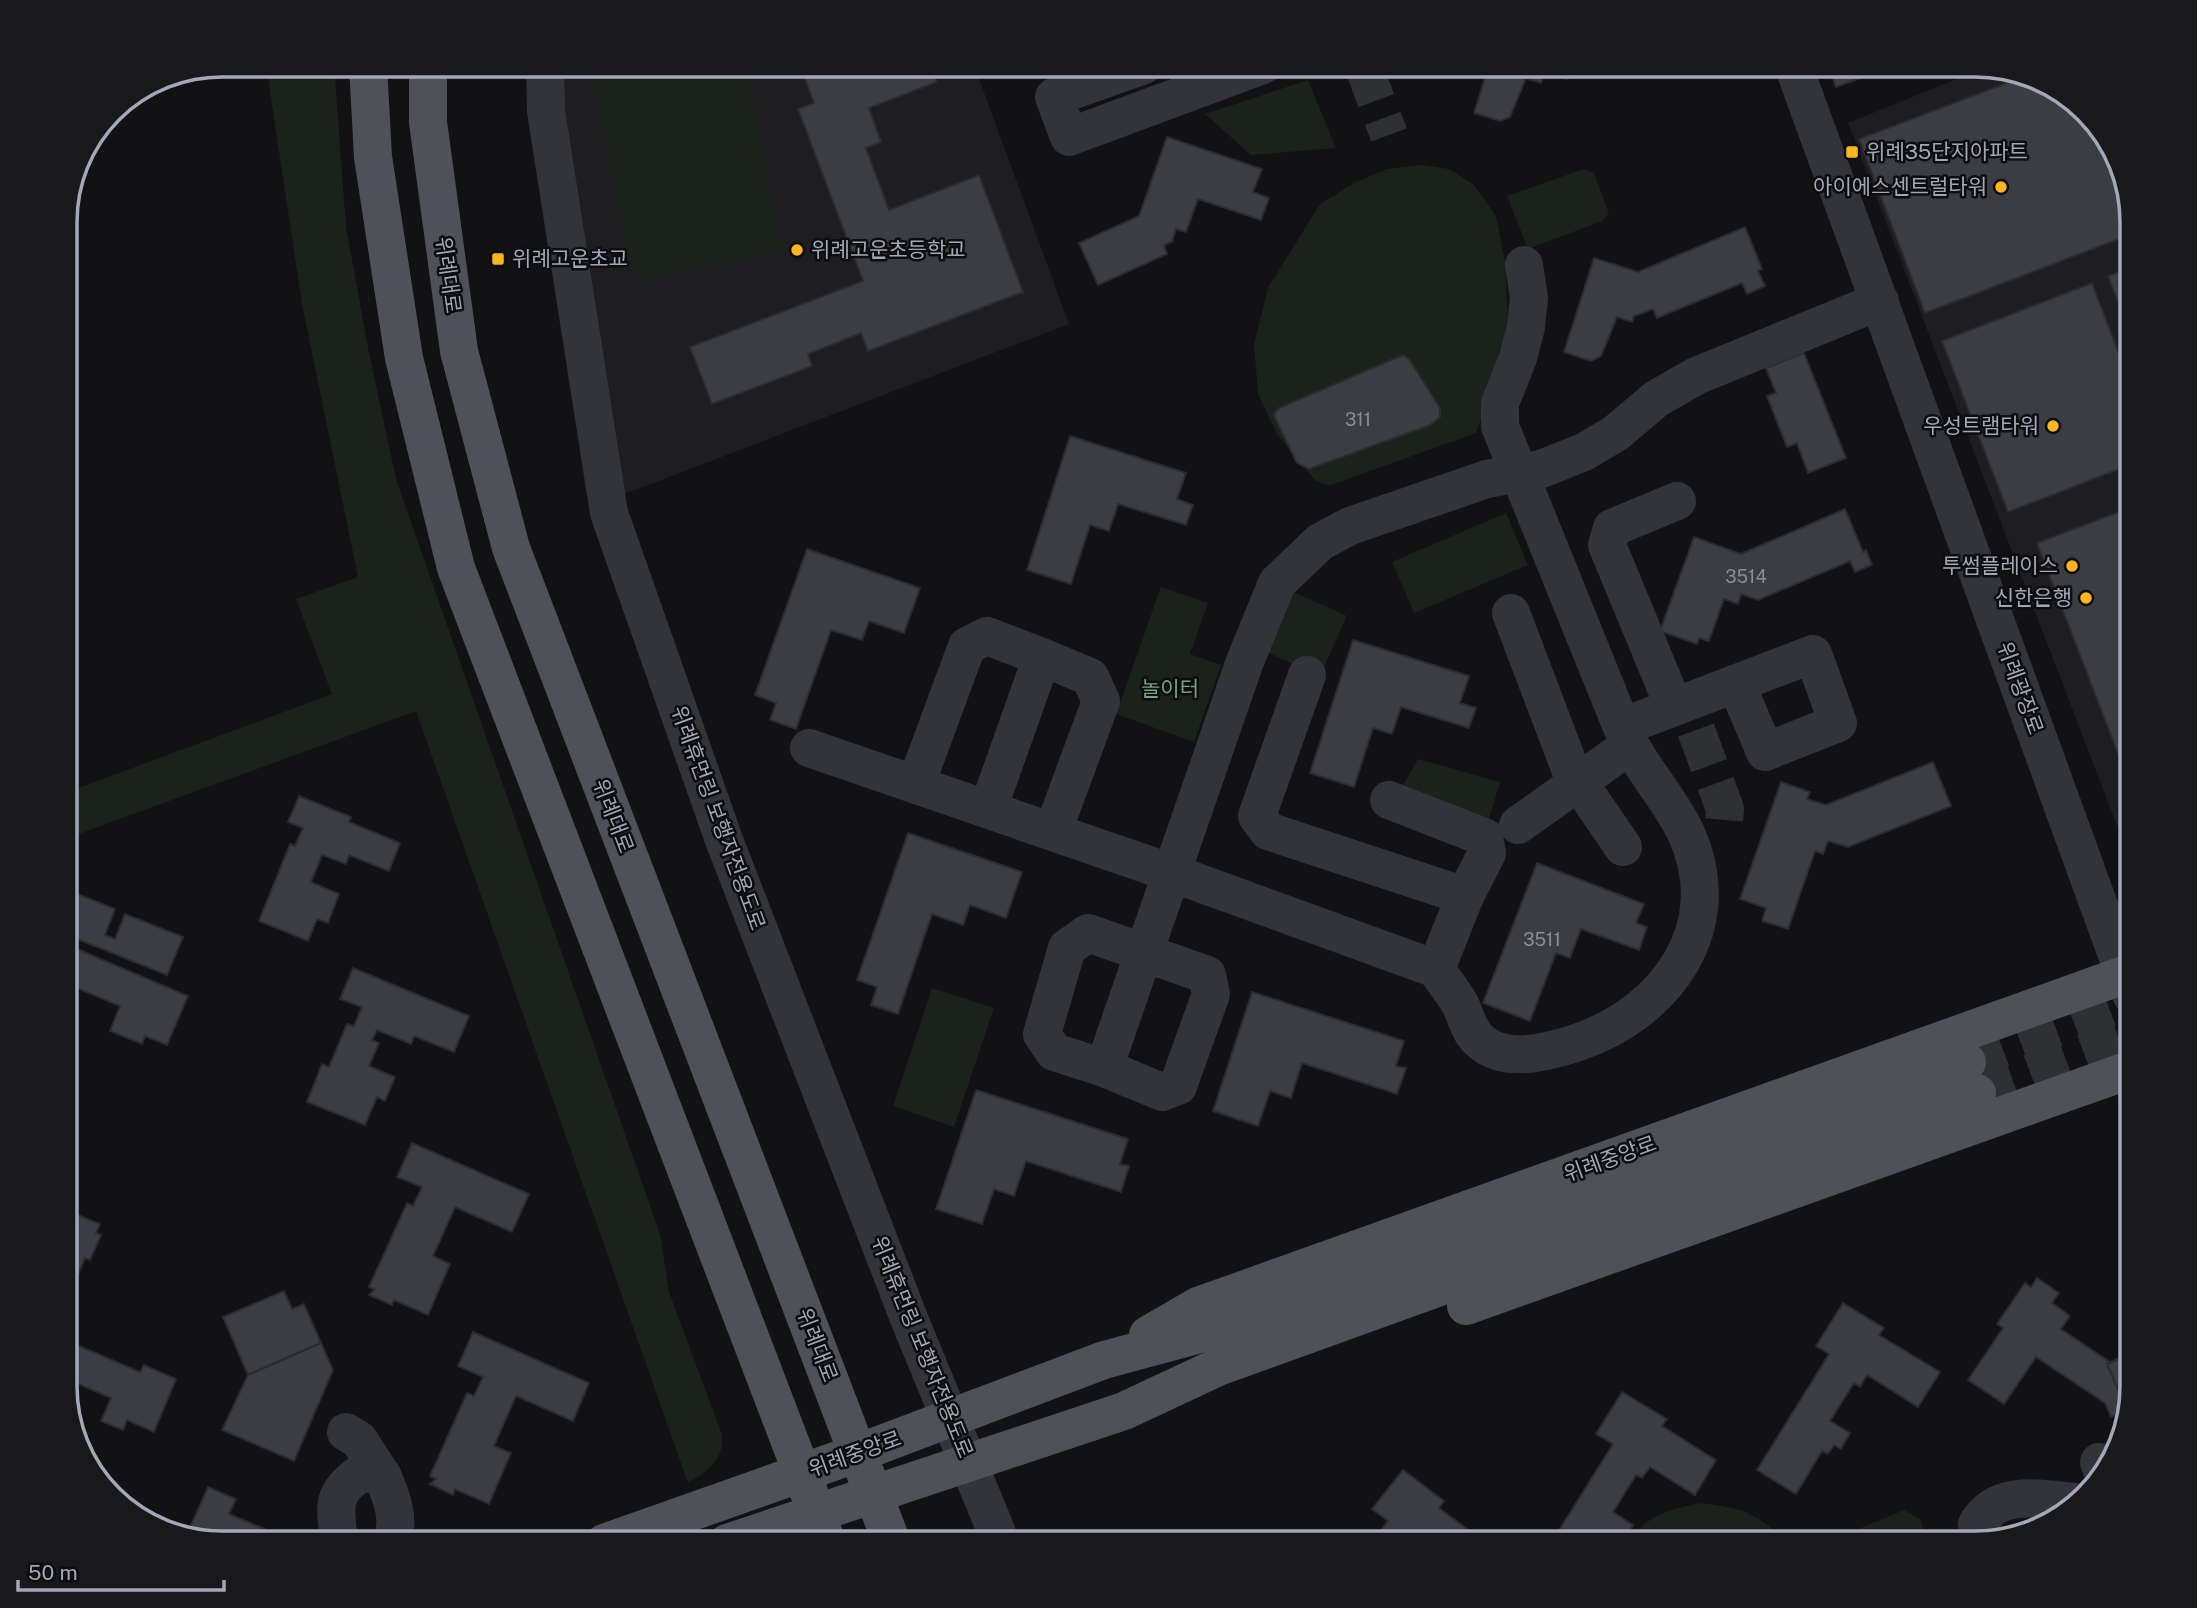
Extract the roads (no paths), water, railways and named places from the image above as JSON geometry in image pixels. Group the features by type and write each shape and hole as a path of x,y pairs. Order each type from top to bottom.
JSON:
{"main road":[{"path":"369,77 373,157 404,358 456,568 821,1528"},
{"name":"위례대로","path":"428,77 428,122 458,351 510,548 887,1531"},
{"name":"위례중앙로","path":"1104,1360 1198,1306 2120,989"},
{"name":"위례중앙로","path":"802,1531 821,1528 873,1493 1124,1411 1232,1389 2120,1073"},
{"name":"위례중앙로","path":"638,1531 858,1453 1104,1360 1204,1333 1972,1078 1218,1367 1124,1411"}],"street":[{"name":"위례휴먼링 보행자전용도로","path":"545,77 547,111 609,513 724,839 994,1531"},
{"path":"1110,77 1054,97 1069,137 1231,77"},
{"name":"위례광장로","path":"1797,77 2120,964"},
{"path":"809,748 1172,873 1436,969 1454,993 1480,1042 1504,1052 1536,1054 1595,1036 1642,1007 1671,980 1695,930 1699,909 1699,884 1685,831 1625,736 1500,426 1500,403 1527,327 1529,298 1524,265"},
{"path":"1104,1068 1244,664 1277,583 1320,542 1350,526 1487,479 1541,470 1584,452 1616,433 1656,399 1696,376 1880,301"},
{"path":"1677,501 1612,528 1607,545 1685,713"},
{"path":"1511,614 1571,771 1623,847"},
{"path":"916,784 967,646 987,636 1090,677 1101,701 1052,831"},
{"path":"988,809 1042,657"},
{"path":"1307,675 1257,816 1268,831 1465,896"},
{"path":"1518,825 1578,782 1625,736 1685,713 1736,682"},
{"path":"1389,800 1484,837 1487,853 1465,896 1436,969"},
{"path":"1088,933 1145,953 1207,975 1211,994 1178,1086 1163,1092 1104,1068 1054,1052 1042,1034 1068,948 1088,933"},
{"path":"338,1531 337,1496 346,1483 362,1472 383,1477 394,1504 395,1531"},
{"path":"1979,1531 1977,1524 1984,1511 2001,1501 2017,1498 2062,1501"}],"tunnel":[{"path":"1367,77 1389,135"},
{"path":"1696,730 1725,809 1724,821 1719,831"},
{"path":"1967,1062 2120,1005"},
{"path":"1977,1093 2120,1039"}],"place":[{"name":"위례35단지아파트","path":"1852,152"},
{"name":"아이에스센트럴타워","path":"2001,187"},
{"name":"위례고운초등학교","path":"797,250"},
{"name":"위례고운초교","path":"498,259"},
{"name":"우성트램타워","path":"2053,426"},
{"name":"투썸플레이스","path":"2072,566"},
{"name":"신한은행","path":"2086,598"}],"park label":[{"name":"놀이터","path":"1170,689"}]}
